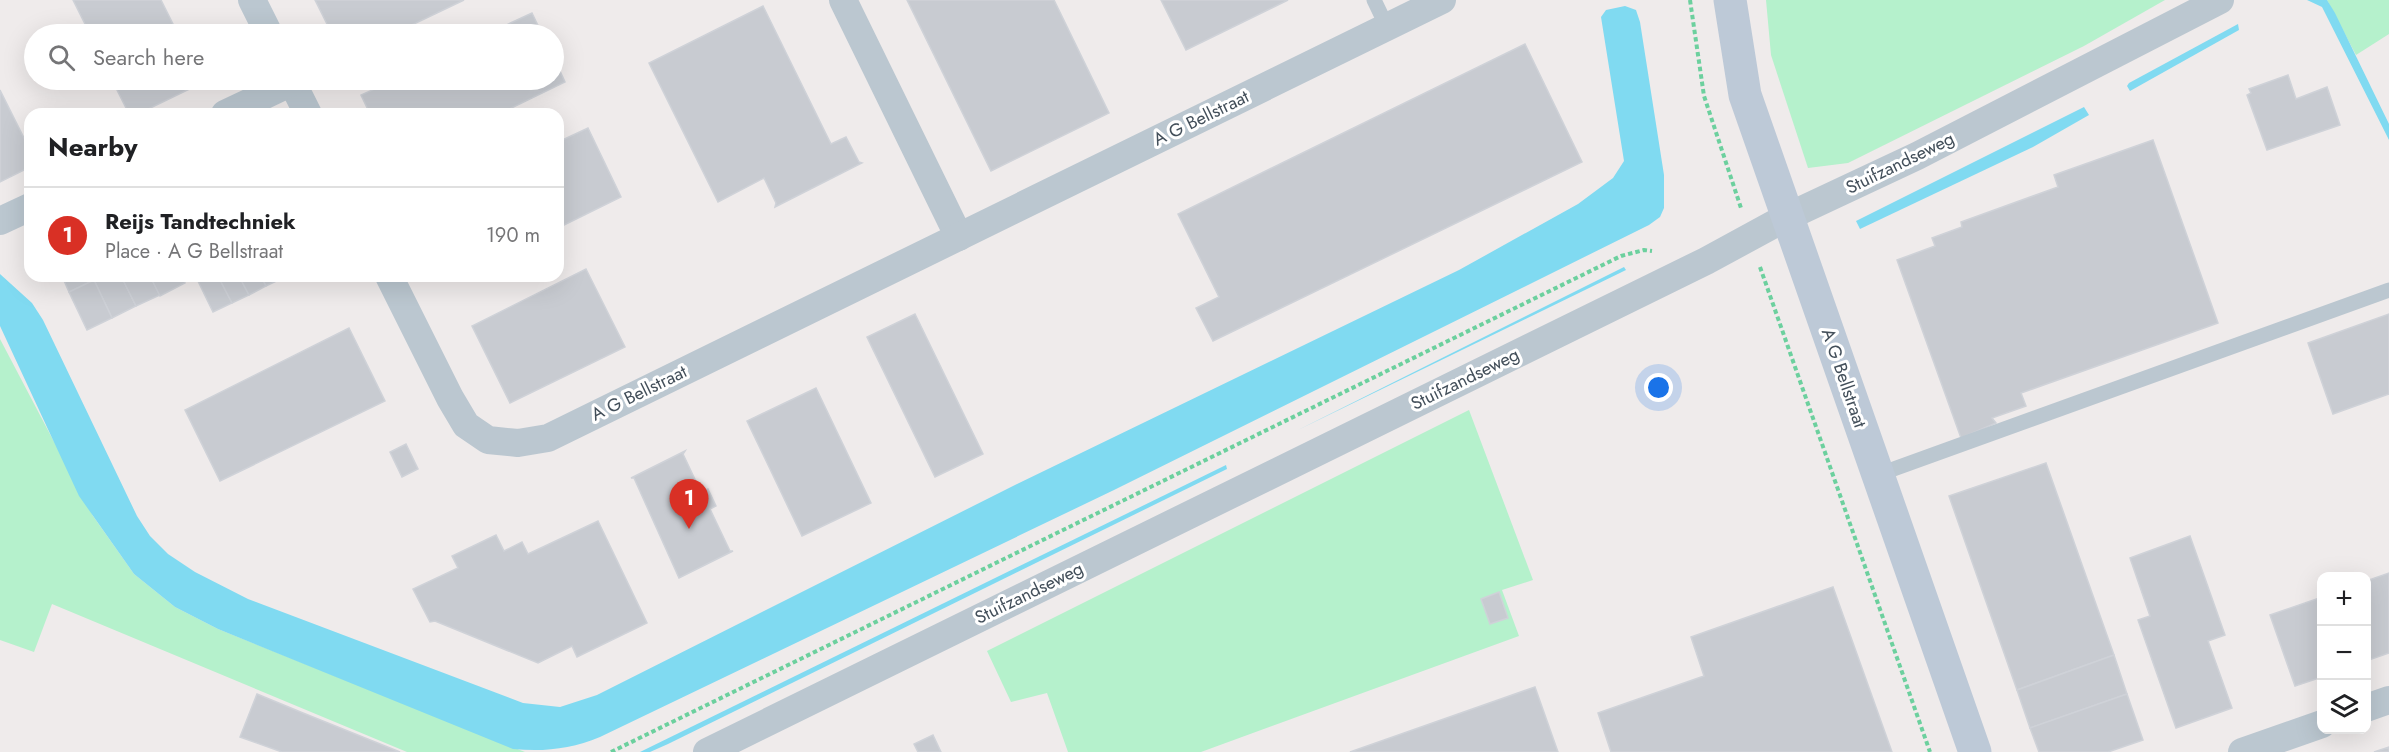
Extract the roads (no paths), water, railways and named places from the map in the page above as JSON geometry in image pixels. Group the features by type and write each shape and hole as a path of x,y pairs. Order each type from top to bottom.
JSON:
{"street":[{"path":"252,0 263,24"},
{"path":"843,0 959,237"},
{"name":"A G Bellstraat","path":"392,282 450,398 466,424 488,440 518,443 548,438 1442,0"},
{"name":"A G Bellstraat","path":"1730,0 1744,95 1975,752"},
{"name":"Stuifzandseweg","path":"707,752 1787,218 1928,151 2220,0"},
{"path":"237,108 273,90"},
{"path":"296,90 305,108"},
{"path":"0,221 24,210"},
{"path":"2371,707 2389,700"},
{"path":"2242,752 2317,726"}],"lane":[{"path":"1374,0 1387,27"},
{"path":"1877,475 2389,290"}],"water":[{"path":"2307,0 2327,0 2335,13 2389,124 2389,140 2322,7"},
{"path":"1625,6 1636,10 1640,22 1664,175 1664,208 1660,217 1649,225 1114,490 600,737 568,747 547,750 513,749 218,629 175,607 134,574 79,496 0,326 0,274 32,303 43,320 137,516 150,536 168,554 195,572 248,599 523,703 560,707 597,695 1013,486 1459,270 1578,204 1613,178 1624,161 1601,17 1606,10"},
{"path":"2238,24 2239,30 2130,91 2127,86 2129,83"},
{"path":"2084,107 2089,115 2033,147 1860,229 1856,221"},
{"path":"1624,267 1626,270 1298,430"},
{"path":"1226,465 1227,469 668,744 650,752 640,752"}],"place":[{"name":"Reijs Tandtechniek","path":"689,529"}]}
